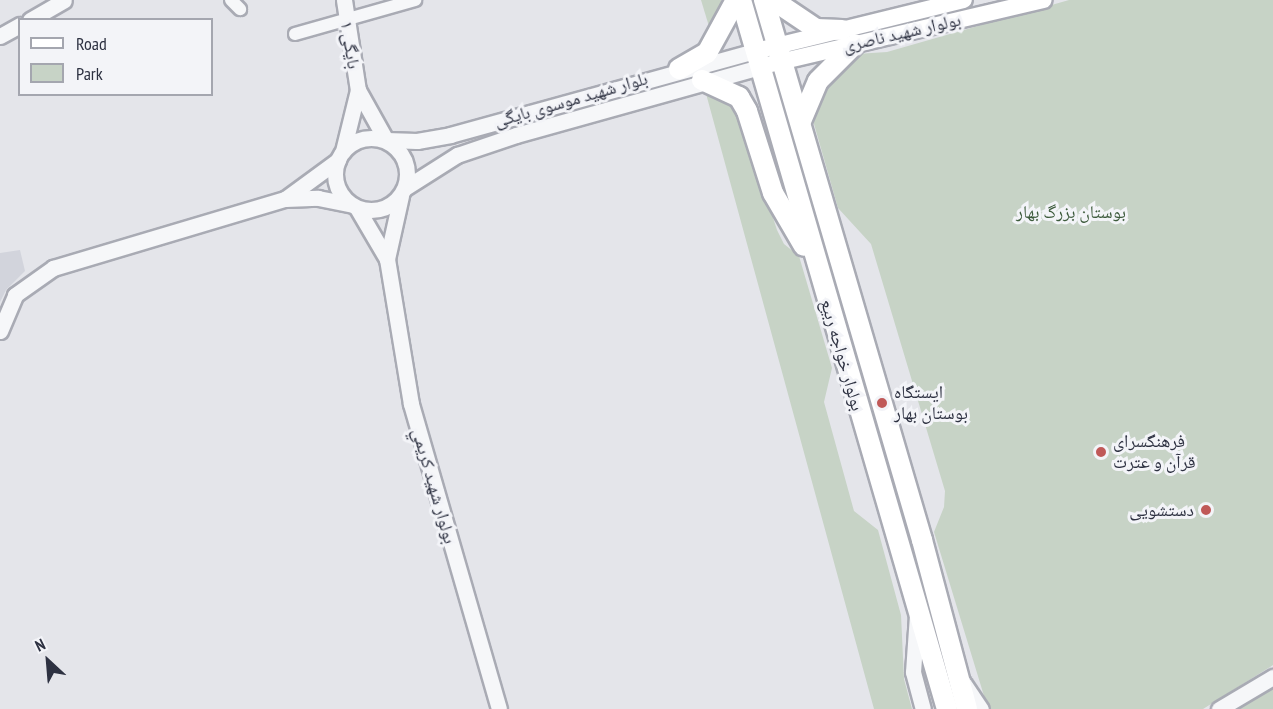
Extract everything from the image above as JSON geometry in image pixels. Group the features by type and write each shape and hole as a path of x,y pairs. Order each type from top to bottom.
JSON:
{"main road":[{"path":"679,69 707,54 736,0"},
{"name":"بولوار خواجه ربیع","path":"741,0 928,654 947,709"},
{"name":"بولوار خواجه ربیع","path":"764,0 962,680 967,709"},
{"path":"773,0 816,29 848,37 818,81 801,121"},
{"name":"بولوار شهید ناصری","path":"848,37 946,2 964,0"},
{"name":"بولوار شهید ناصری","path":"758,59 848,37 1044,0"},
{"path":"702,80 739,96 773,193 819,272"},
{"path":"928,654 938,709"},
{"path":"962,680 975,709"}],"street":[{"path":"33,18 64,0"},
{"name":"بایگی ۱","path":"344,0 345,20 358,90"},
{"path":"295,34 416,0"},
{"path":"0,36 18,26"},
{"name":"بلوار شهید موسوی بایگی","path":"386,141 417,141 450,135 679,69 758,59"},
{"name":"بلوار شهید موسوی بایگی","path":"403,192 457,155 702,80 758,59"},
{"path":"0,331 15,295 52,268 285,199 318,198 353,206 381,209 403,192 408,172 404,157 386,141 358,90"},
{"path":"353,206 336,184 340,156 358,90"},
{"path":"285,199 362,139 386,141"},
{"name":"بولوار شهيد كريمي","path":"403,192 387,259 411,404 499,709"},
{"name":"بولوار شهيد كريمي","path":"353,206 387,259"},
{"path":"917,615 913,672 922,709"},
{"path":"1220,709 1273,677"},
{"path":"962,680 981,709"}],"shaded area":[{"path":"20,250 25,271 6,290 0,302 0,253"}],"green space":[{"path":"701,0 721,0 721,14 711,33"},
{"name":"بوستان بزرگ بهار","path":"1069,0 1273,0 1273,665 1203,709 988,709 934,532 944,507 945,491 871,244 838,208 812,117 812,101 856,54 887,52"},
{"path":"705,90 736,104 777,230 784,244 799,256 832,368 824,402 854,511 878,530 901,615 904,679 912,709 874,709"},
{"path":"1273,683 1273,709 1229,709"}],"place":[{"name":"ایستگاه بوستان بهار","path":"882,403"},
{"name":"فرهنگسرای قرآن و عترت","path":"1101,452"},
{"name":"دستشویی","path":"1206,510"}]}
